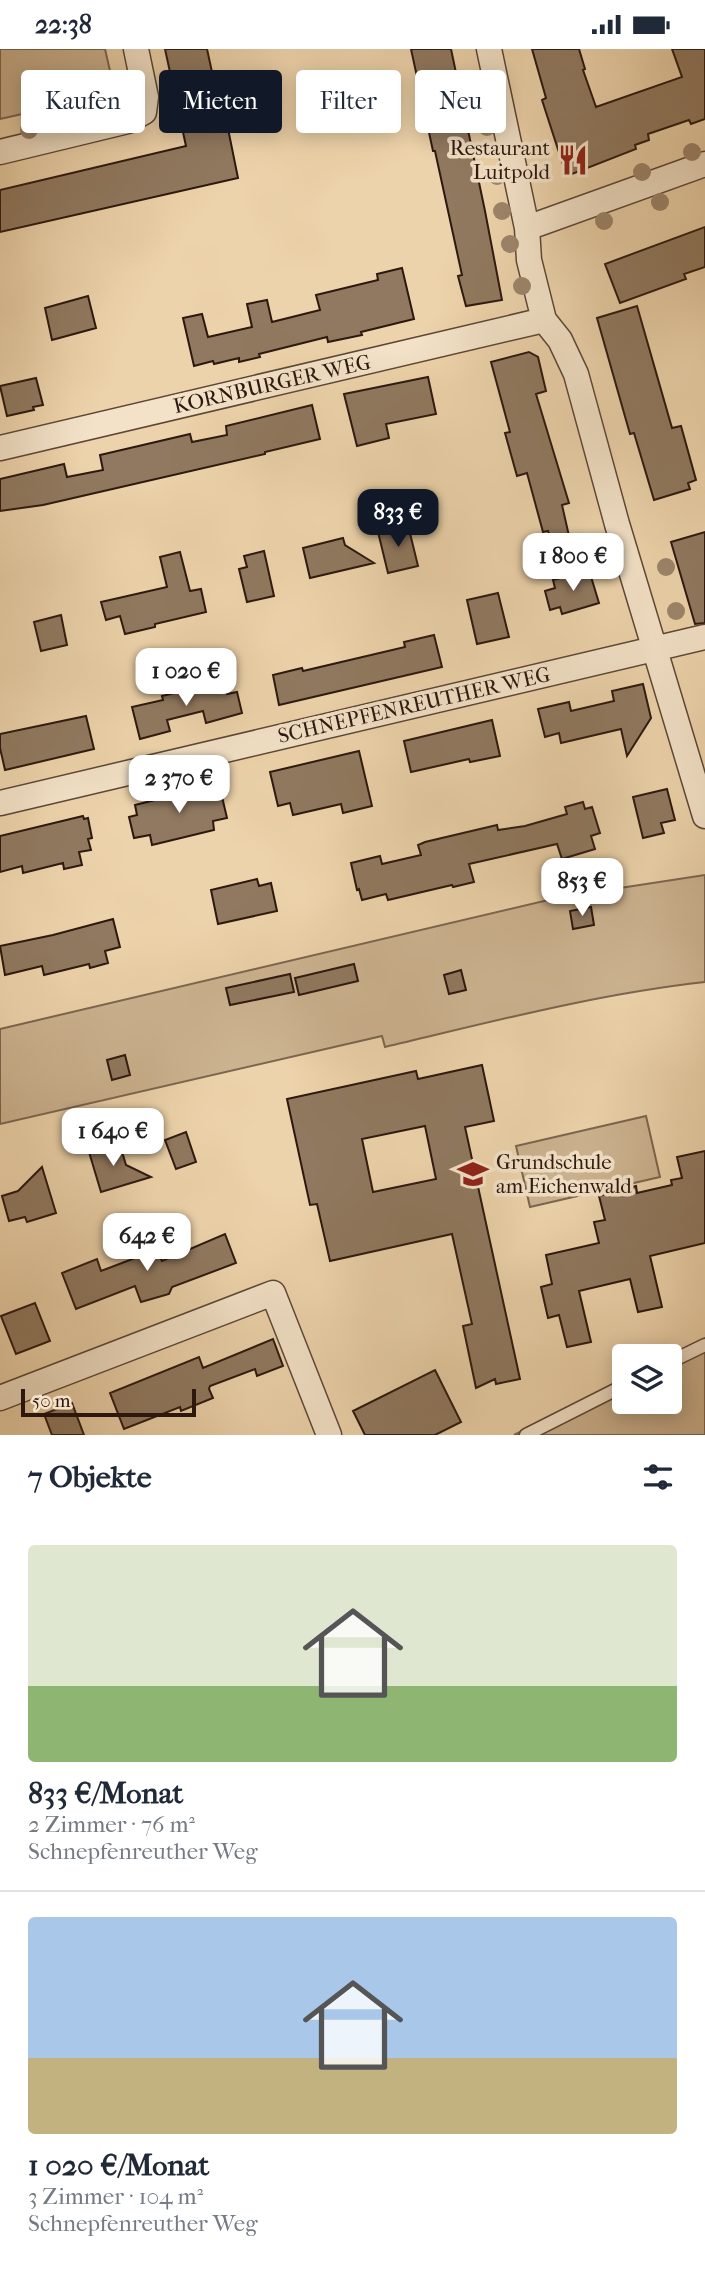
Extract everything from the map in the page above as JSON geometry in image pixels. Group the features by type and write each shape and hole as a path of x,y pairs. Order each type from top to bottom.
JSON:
{"street":[{"path":"0,152 128,121 145,112 146,97 136,49"},
{"path":"489,49 544,320 560,340 576,374 617,524 705,816"},
{"path":"527,227 705,164"},
{"name":"KORNBURGER WEG","path":"0,448 544,320"},
{"name":"SCHNEPFENREUTHER WEG","path":"0,803 705,637"},
{"path":"0,1398 273,1293 329,1435"}],"lane":[{"path":"682,1356 705,1345"},
{"path":"526,1435 612,1392"}],"shaded area":[{"path":"0,49 105,49 110,70 21,70 21,114 0,119"},
{"path":"705,875 705,982 584,1001 385,1047 382,1036 0,1124 0,1029 561,897"},
{"path":"646,1116 660,1177 530,1207 516,1146"},
{"path":"705,1338 705,1435 514,1435 612,1386 612,1414 682,1414 682,1350"}],"building":[{"path":"165,49 207,49 212,70 170,70"},
{"path":"411,49 451,49 455,70 416,70"},
{"path":"532,49 579,49 596,107 682,77 672,49 705,49 705,119 691,124 689,120 648,134 649,140 635,145 636,149 572,174 565,171 542,100 546,98"},
{"path":"183,133 229,133 238,178 0,232 0,190 186,146"},
{"path":"429,133 469,133 502,300 466,306 458,276 462,275"},
{"path":"705,227 705,267 684,274 686,279 620,303 605,264"},
{"path":"402,268 414,319 361,332 362,335 328,342 327,337 259,354 260,357 239,362 239,358 194,366 183,318 202,314 208,337 252,327 247,304 267,300 272,322 320,310 316,295 378,280 377,274"},
{"path":"88,296 96,328 52,340 45,308"},
{"path":"637,306 672,428 681,426 696,480 688,483 690,489 654,500 634,433 630,434 597,318"},
{"path":"529,352 538,357 546,391 536,394 569,503 562,505 569,536 551,541 548,531 543,532 527,473 517,476 505,433 510,432 491,362"},
{"path":"428,377 436,414 386,424 389,438 357,446 344,394"},
{"path":"36,378 43,405 33,407 34,410 7,416 0,386"},
{"path":"312,405 320,439 43,505 0,511 0,479 64,464 67,477 103,470 100,455 190,434 192,442 227,435 226,426"},
{"path":"408,525 418,566 388,573 378,532"},
{"path":"705,532 705,623 695,624 671,542"},
{"path":"343,538 345,545 374,563 310,578 303,548"},
{"path":"264,551 274,596 247,602 239,569 247,567 244,556"},
{"path":"180,552 190,591 201,589 206,612 125,634 120,616 106,620 101,602 167,587 160,557"},
{"path":"589,570 599,603 562,614 560,607 550,610 545,591 555,588 553,580"},
{"path":"498,593 509,637 477,644 467,600"},
{"path":"61,615 67,645 41,651 34,622"},
{"path":"434,635 442,667 279,705 273,675 302,668 303,671 405,647 404,642"},
{"path":"224,681 227,694 237,692 242,713 206,723 203,711 167,720 170,731 140,739 132,707 163,700 162,696"},
{"path":"643,684 651,718 627,756 621,729 561,743 559,733 545,737 538,709 569,702 571,711 614,701 612,691"},
{"path":"86,716 94,749 5,770 0,734"},
{"path":"492,720 500,756 470,762 469,759 411,772 404,741"},
{"path":"359,751 372,806 343,813 341,804 293,815 290,803 278,806 270,772"},
{"path":"219,784 227,818 213,821 214,830 152,845 150,835 134,838 129,817 137,815 135,805"},
{"path":"667,789 675,820 661,823 664,833 643,838 633,797"},
{"path":"583,802 585,809 592,807 600,833 591,836 595,849 562,859 557,844 469,864 474,882 388,900 386,894 362,900 359,889 357,890 351,863 380,856 382,864 421,855 418,845 425,842 497,825 498,830 525,826 567,814 565,807"},
{"path":"83,816 84,819 88,818 92,838 88,839 91,850 79,852 82,865 64,869 63,863 23,873 22,866 0,872 0,836"},
{"path":"257,879 259,886 271,883 277,911 218,924 211,890"},
{"path":"591,907 594,925 573,929 570,911"},
{"path":"113,919 120,947 105,951 108,963 90,968 89,964 44,975 42,966 5,975 0,946"},
{"path":"354,964 358,981 299,995 295,978"},
{"path":"461,970 466,990 449,994 444,975"},
{"path":"290,974 294,992 230,1005 226,988"},
{"path":"125,1055 130,1075 112,1080 107,1060"},
{"path":"482,1065 494,1121 465,1127 520,1379 496,1384 495,1379 476,1388 463,1326 472,1324 452,1234 330,1261 317,1204 310,1205 287,1099 416,1071 418,1079","holes":["425,1126 436,1179 373,1192 362,1139"]},
{"path":"186,1132 196,1162 176,1169 165,1140"},
{"path":"119,1142 126,1165 151,1177 101,1192 89,1152"},
{"path":"705,1151 705,1243 650,1256 662,1307 638,1312 630,1279 579,1291 591,1342 567,1347 559,1315 548,1318 541,1287 552,1284 546,1255 599,1243 594,1222 605,1220 599,1196 636,1186 637,1193 672,1185 671,1180 682,1178 677,1157"},
{"path":"42,1167 56,1213 27,1222 25,1217 9,1221 2,1196 18,1191"},
{"path":"225,1234 236,1263 172,1287 169,1294 141,1302 135,1286 76,1309 62,1273 97,1259 101,1271 156,1250 162,1261"},
{"path":"35,1303 50,1341 16,1354 1,1316"},
{"path":"273,1339 283,1366 257,1376 255,1369 210,1386 213,1398 181,1411 180,1407 124,1429 110,1393 199,1357 203,1368"},
{"path":"435,1370 461,1422 435,1435 365,1435 353,1411"},
{"path":"72,1403 84,1435 52,1435 44,1414"}],"place":[{"name":"Restaurant Luitpold","path":"573,160"},
{"name":"Grundschule am Eichenwald","path":"473,1174"}]}
